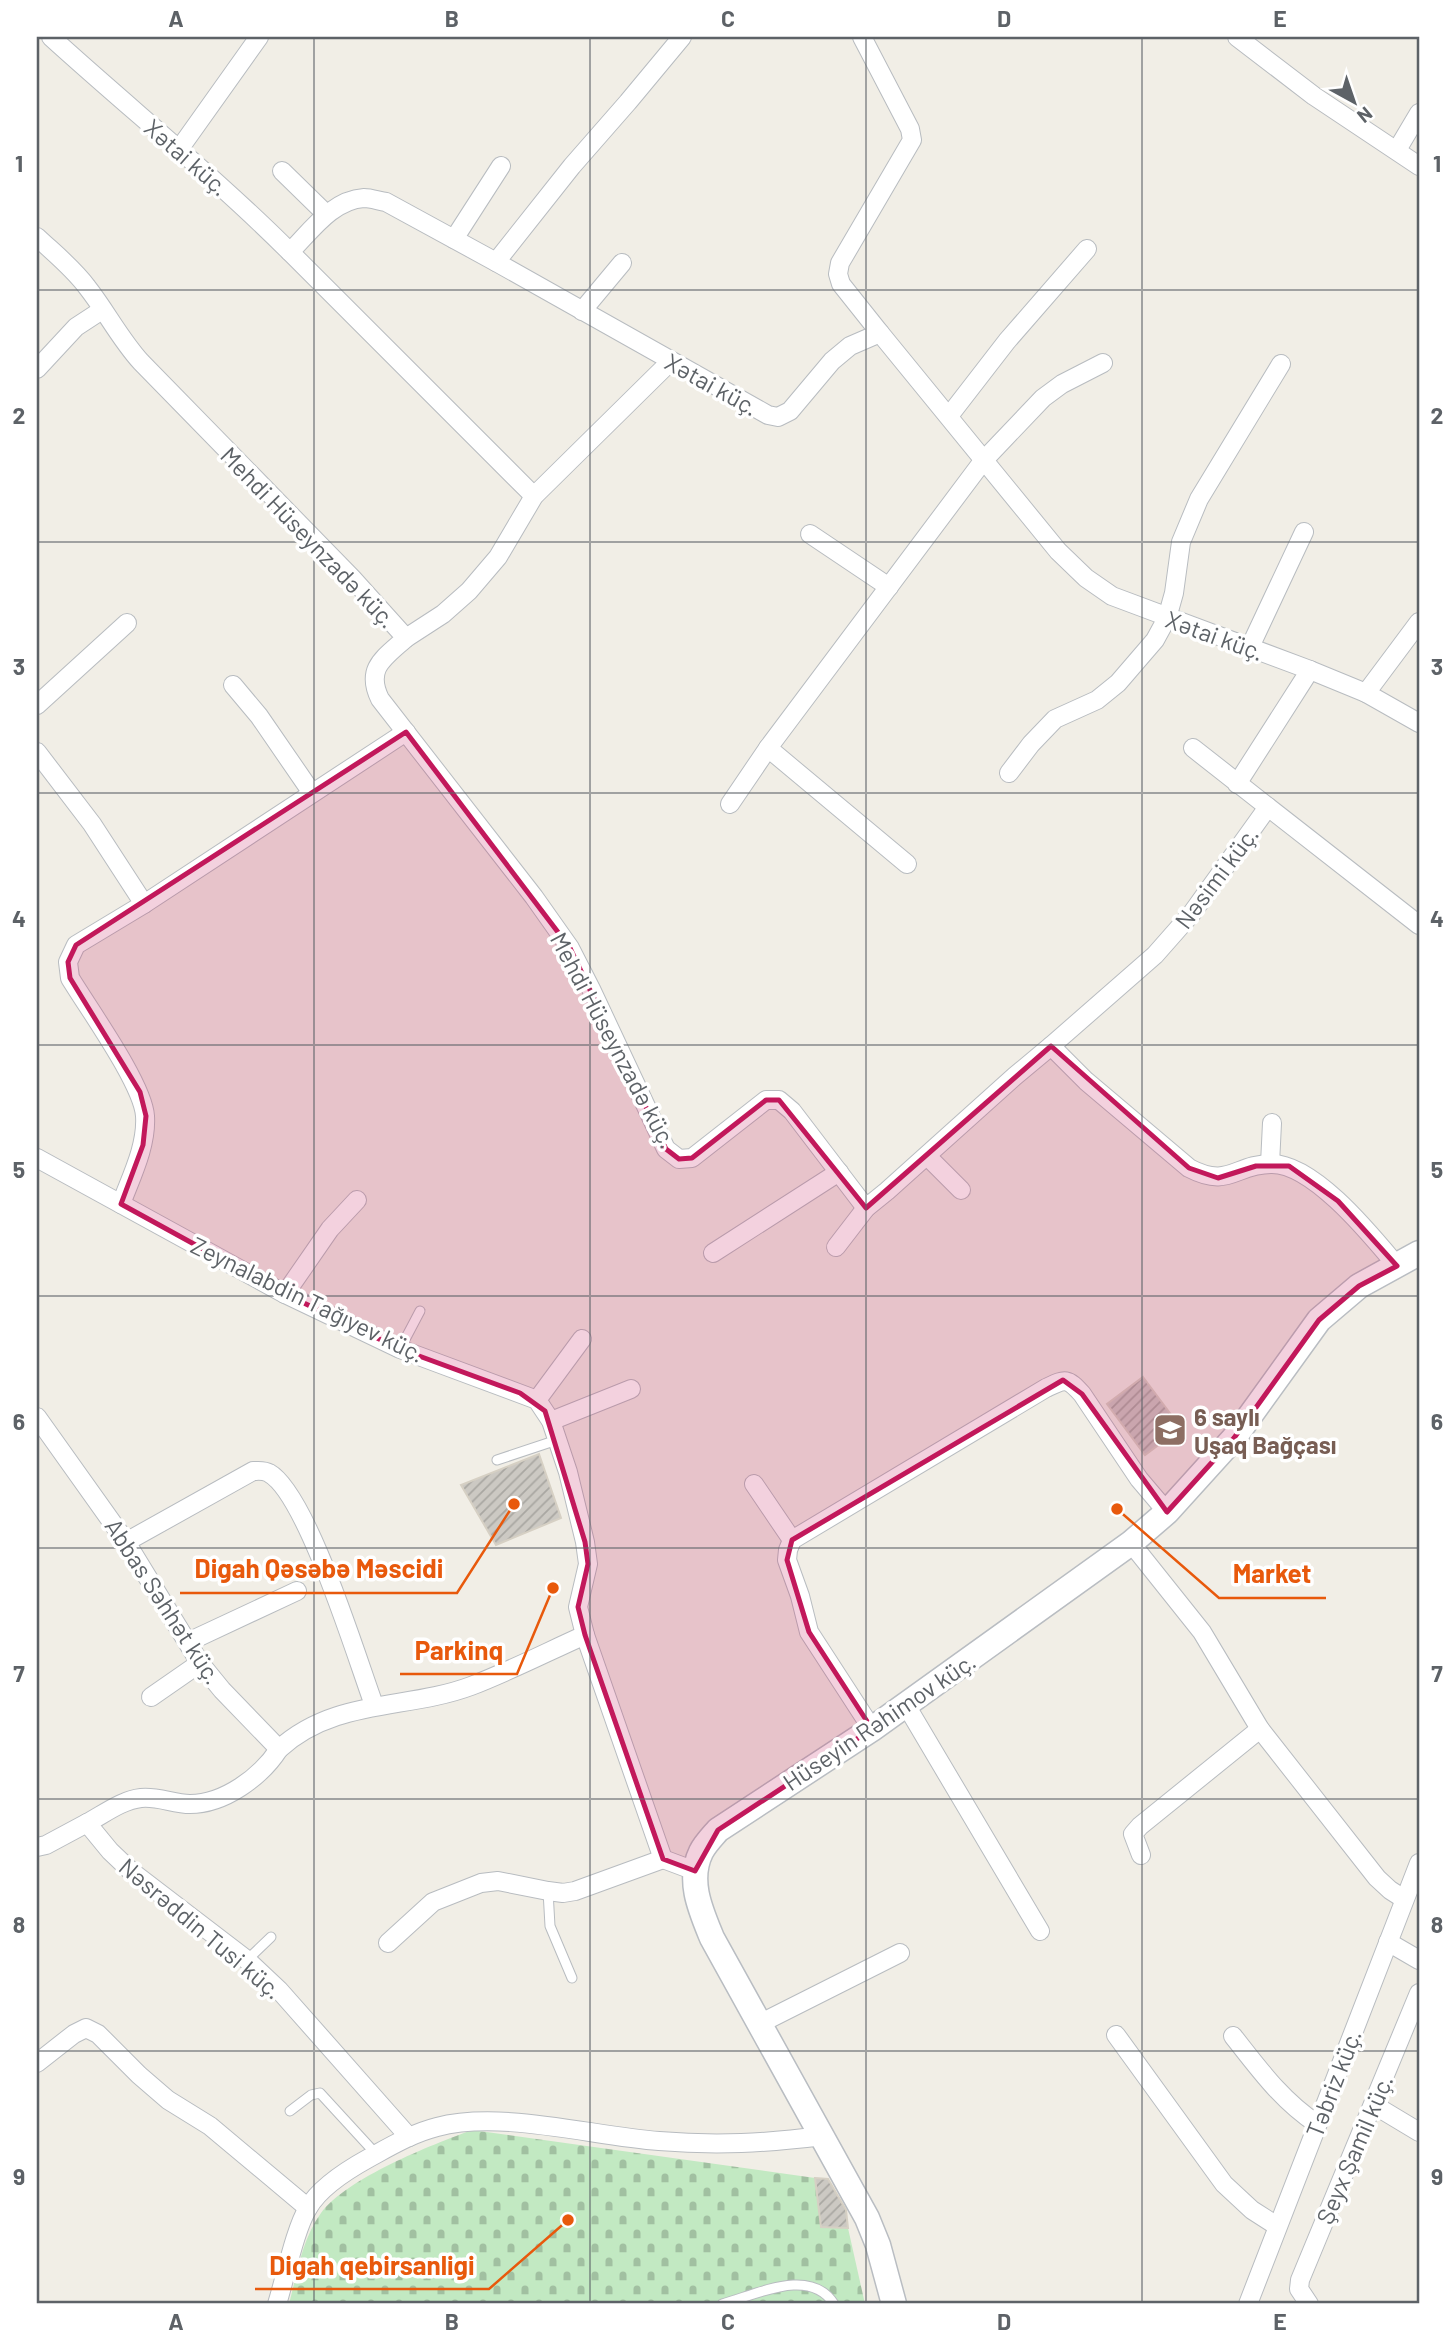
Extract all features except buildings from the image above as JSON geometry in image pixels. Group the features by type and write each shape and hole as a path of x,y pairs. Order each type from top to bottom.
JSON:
{"main road":[{"name":"Hüseyin Rəhimov küç.","path":"695,1871 701,1851 718,1830 872,1729 1131,1544 1167,1512 1234,1438 1319,1320 1360,1286 1419,1253"},
{"path":"695,1871 700,1908 712,1938 867,2218 894,2304"}],"street":[{"name":"Xətai küç.","path":"51,37 126,105 180,148 290,252 326,214 350,201 365,198 386,202 768,415 778,417 790,411 832,361 850,346 880,333 949,416 982,461 1058,551 1086,578 1112,596 1366,693 1419,723"},
{"path":"180,148 259,37"},
{"path":"496,262 572,166 682,37"},
{"path":"862,37 910,129 912,140 840,263 838,274 841,284 880,333"},
{"path":"1237,37 1314,96 1419,166"},
{"path":"1397,150 1419,113"},
{"path":"454,239 501,166"},
{"path":"282,171 326,214"},
{"name":"Mehdi Hüseynzadə küç.","path":"37,237 76,273 141,362 352,578 406,638 375,670 373,684 380,699 534,897 570,948 666,1149 679,1159 692,1158 766,1100 779,1100 792,1111 866,1208"},
{"path":"949,416 1007,341 1087,249"},
{"path":"290,252 534,496"},
{"path":"582,311 622,263"},
{"path":"37,369 76,327 102,310"},
{"path":"406,638 443,614 485,574 534,496 671,361"},
{"path":"730,804 768,748 982,461 1043,398 1062,384 1103,363"},
{"path":"1009,773 1055,719 1097,700 1118,683 1155,640 1167,618 1174,593 1181,542 1194,510 1281,365"},
{"path":"1250,647 1304,532"},
{"path":"810,534 888,587"},
{"path":"1366,693 1419,622"},
{"path":"37,705 127,623"},
{"path":"1237,784 1310,670"},
{"path":"233,685 259,716 312,793"},
{"path":"121,1204 143,1145 145,1115 140,1092 70,978 68,962 76,945 144,904 406,732"},
{"path":"768,748 907,864"},
{"path":"1193,748 1268,807"},
{"path":"37,752 92,824 144,904"},
{"name":"Nəsimi küç.","path":"1051,1046 1155,955 1192,913 1268,807 1419,925"},
{"path":"836,1247 866,1208 1051,1046 1086,1081 1197,1172 1205,1177 1218,1178 1256,1166 1289,1166 1338,1201 1397,1266"},
{"path":"1270,1164 1272,1123"},
{"path":"927,1156 961,1191"},
{"name":"Zeynalabdin Tağıyev küç.","path":"37,1158 285,1294 400,1349 537,1400"},
{"path":"713,1253 839,1172"},
{"path":"285,1294 330,1229 356,1200"},
{"path":"582,1339 537,1400 551,1421 568,1472 587,1553 587,1579 578,1607 584,1635 663,1859"},
{"path":"872,1729 809,1632 787,1560 792,1540 1063,1380 1072,1382 1082,1394 1139,1479 1167,1512"},
{"path":"551,1421 631,1389"},
{"name":"Abbas Səhhət küç.","path":"37,1417 126,1542 200,1663 279,1749"},
{"path":"126,1542 253,1471 267,1471 278,1481 308,1527 374,1705"},
{"path":"754,1484 792,1540"},
{"path":"1131,1544 1202,1632 1260,1729 1377,1878 1404,1899"},
{"path":"188,1642 297,1591"},
{"path":"37,1847 46,1845 129,1800 144,1797 191,1804 213,1800 238,1788 261,1772 291,1738 317,1723 374,1705 471,1686 584,1635"},
{"path":"151,1697 200,1663"},
{"path":"906,1705 1040,1931"},
{"path":"1141,1855 1133,1834 1140,1826 1260,1729"},
{"name":"Nəsrəddin Tusi küç.","path":"88,1823 110,1851 132,1872 247,1960 279,1990 409,2137"},
{"path":"388,1943 433,1902 481,1883 498,1881 563,1893 663,1859 695,1871"},
{"name":"Təbriz küç.","path":"1248,2304 1419,1863"},
{"path":"1388,1942 1419,1960"},
{"path":"759,2024 900,1953"},
{"name":"Şeyx Şamil küç.","path":"1309,2304 1299,2290 1300,2280 1419,1993"},
{"path":"37,2063 86,2028 98,2034 168,2100 210,2126 308,2208"},
{"path":"1116,2035 1224,2184 1252,2210 1277,2227"},
{"path":"1233,2036 1279,2094 1296,2111 1317,2124"},
{"path":"1374,2105 1419,2132"},
{"path":"277,2304 308,2208 328,2186 376,2154 409,2137 437,2127 467,2122 490,2122 707,2145 740,2145 823,2136"}],"lane":[{"path":"400,1349 420,1311"},
{"path":"497,1460 557,1440"},
{"path":"548,1891 550,1927 572,1978"},
{"path":"247,1960 271,1937"},
{"path":"290,2111 311,2095 320,2093 376,2154"},
{"path":"722,2304 796,2284 810,2285 823,2292 834,2304"}],"highlighted area":[{"path":"406,732 570,948 666,1149 679,1159 692,1158 766,1100 779,1100 866,1208 1051,1046 1189,1168 1218,1178 1256,1166 1289,1166 1338,1201 1397,1266 1359,1286 1319,1320 1234,1438 1167,1512 1082,1394 1063,1380 792,1540 787,1560 809,1632 872,1729 718,1830 695,1871 663,1859 585,1635 578,1607 588,1564 585,1542 545,1411 520,1393 400,1349 285,1294 121,1204 143,1145 146,1116 140,1092 70,978 68,962 76,945"}],"green space":[{"path":"472,2130 815,2178 821,2227 848,2228 865,2304 289,2304 309,2234 321,2213 333,2200 369,2175"}],"place":[{"name":"6 saylı Uşaq Bağçası","path":"1170,1430"},
{"name":"Digah Qəsəbə Məscidi","path":"514,1504"},
{"name":"Market","path":"1117,1509"},
{"name":"Parkinq","path":"553,1588"},
{"name":"Digah qebirsanligi","path":"568,2220"}]}
